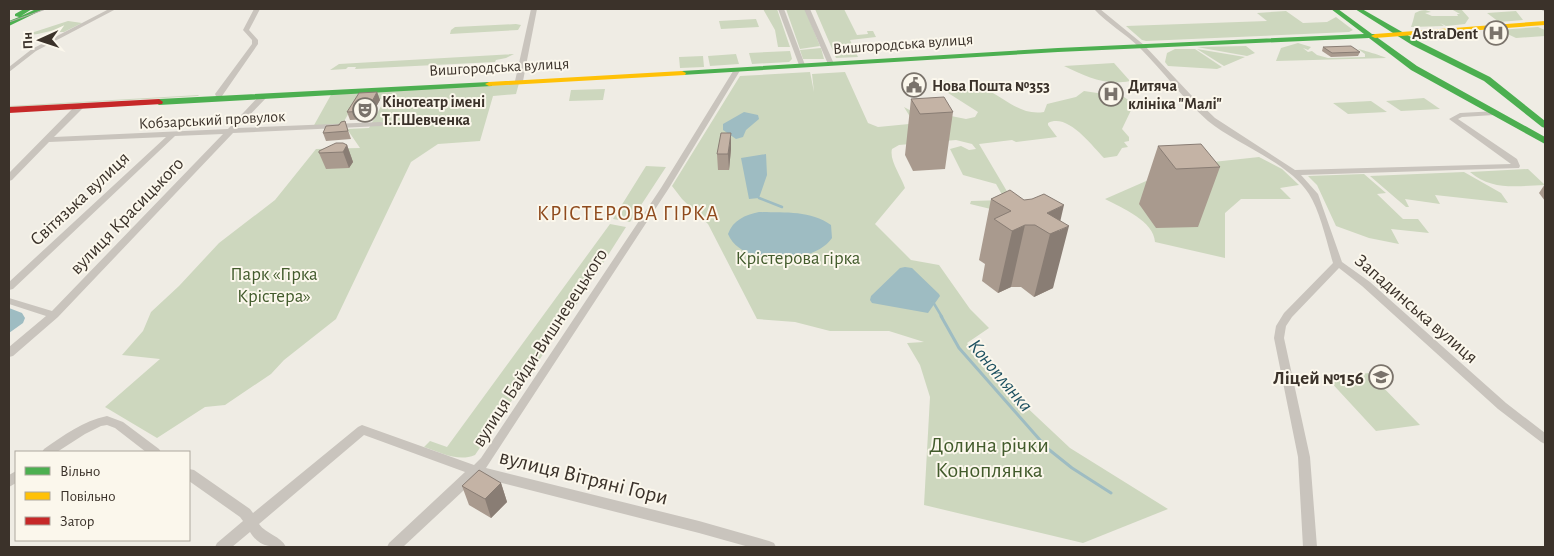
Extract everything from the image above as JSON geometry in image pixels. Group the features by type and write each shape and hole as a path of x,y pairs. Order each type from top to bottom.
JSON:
{"main road":[{"path":"9,24 23,13 41,9"},
{"path":"23,13 50,9"},
{"path":"1335,10 1356,14 1360,12 1359,9 1400,34 1472,70 1493,83 1545,126"},
{"path":"1335,10 1414,68 1544,140"},
{"name":"Вишгородська вулиця","path":"9,110 1142,46 1371,36 1545,23"},
{"name":"Вишгородська вулиця","path":"9,104 219,94 264,96"},
{"path":"1471,100 1505,108 1514,105 1511,98"},
{"path":"1522,128 1520,124 1526,122 1545,126"}],"street":[{"path":"9,70 34,50 113,9"},
{"path":"219,94 255,44 255,40 246,30 257,9"},
{"path":"519,81 534,9"},
{"path":"781,9 802,65"},
{"path":"807,9 830,64"},
{"name":"Западинська вулиця","path":"1098,9 1142,46 1182,91 1212,120 1294,173 1314,194 1328,226 1338,263 1366,284 1502,406 1545,439"},
{"name":"вулиця Байди-Вишневецького","path":"394,547 484,462 665,188 737,69"},
{"name":"вулиця Красицького","path":"9,353 54,315 264,96"},
{"path":"9,178 80,106"},
{"path":"1294,173 1516,166 1514,161 1453,119 1460,115 1494,113"},
{"name":"Кобзарський провулок","path":"45,140 380,124"},
{"name":"Світязька вулиця","path":"9,287 172,135"},
{"path":"1310,547 1304,457 1279,338 1281,326 1288,315 1338,263"},
{"path":"9,301 54,315"},
{"path":"49,451 92,425 103,421 112,421 153,451"},
{"name":"вулиця Вітряні Гори","path":"251,524 362,430 476,471 699,527 769,547"},
{"path":"190,475 245,513 258,534 278,547"},
{"path":"222,547 251,524"}],"green space":[{"path":"763,9 777,9 790,47 778,47 775,30"},
{"path":"786,9 805,9 820,46 800,49"},
{"path":"815,9 844,9 857,35 868,34 867,31 873,31 876,37 850,40 858,57 836,58"},
{"path":"1443,9 1461,9 1469,18 1465,24 1446,26 1440,23 1444,26 1411,27 1415,13 1427,10 1431,12 1425,13 1432,16 1458,16 1457,14 1460,14 1453,10"},
{"path":"1286,11 1303,23 1327,22 1336,17 1353,30 1349,32 1146,41 1142,40 1126,26 1267,21 1257,13"},
{"path":"1516,11 1523,20 1499,22 1487,13"},
{"path":"756,19 759,27 721,29 719,21"},
{"path":"68,21 82,23 64,32 57,32 59,30 28,34"},
{"path":"521,25 518,30 450,34 451,30 455,27"},
{"path":"1538,27 1545,30 1545,36 1516,38 1499,30"},
{"path":"1298,43 1311,47 1308,50 1303,48 1308,52 1312,51 1317,55 1328,58 1365,57 1365,54 1358,49 1386,58 1276,61 1281,48"},
{"path":"1246,46 1255,53 1247,56 1197,47"},
{"path":"821,48 824,59 803,59 800,50"},
{"path":"1175,49 1195,49 1222,67 1217,69 1168,66 1165,62 1167,53"},
{"path":"1197,49 1245,57 1224,66"},
{"path":"790,51 792,59 789,62 752,64 749,53"},
{"path":"514,54 495,62 355,69 356,67 348,67 346,69 330,70 339,64"},
{"path":"736,54 739,64 710,66 708,56"},
{"path":"703,56 704,67 680,68 679,57"},
{"path":"1114,63 1130,81 1104,81 1088,77 1064,66"},
{"path":"810,72 814,92 812,74 845,72 868,123 878,127 909,124 912,120 904,107 915,113 941,114 966,119 975,117 978,112 934,84 944,81 951,81 968,89 985,89 1020,109 1035,113 1044,112 1047,104 1076,97 1084,91 1124,97 1134,104 1122,129 1129,137 1129,141 1124,142 1128,147 1122,148 1117,156 1104,158 1079,132 1063,122 1056,121 1048,123 1048,125 1057,137 979,144 1018,210 999,211 970,204 971,201 1005,200 996,184 963,175 950,149 961,146 969,150 976,149 972,144 956,140 899,145 892,149 892,158 905,188 875,224 911,260 939,265 970,309 989,328 967,343 1004,386 1070,448 1168,509 1083,543 924,505 930,397 920,365 907,343 924,342 889,331 830,331 795,322 757,319 708,224 682,199 672,186 740,76"},
{"name":"Парк «Гірка Крістера»","path":"519,83 516,94 493,96 480,141 438,144 411,162 336,319 284,360 271,374 225,405 205,407 157,438 105,407 160,359 122,355 143,331 151,312 179,286 219,243 275,200 316,149 360,148 347,129 369,128 385,99 356,100 342,125 313,127 332,93"},
{"path":"605,89 603,100 569,101 571,90"},
{"path":"198,96 9,107 9,106"},
{"path":"1424,98 1440,109 1401,111 1386,101"},
{"path":"1371,101 1387,112 1348,114 1333,103"},
{"path":"1201,157 1213,162 1259,157 1282,169 1299,185 1280,188 1291,199 1241,199 1225,213 1225,258 1155,242 1153,234 1143,222 1128,211 1105,199"},
{"path":"646,166 666,167 630,222 613,219"},
{"path":"1528,169 1545,185 1496,185 1478,178 1470,172"},
{"path":"1464,172 1501,193 1508,203 1435,195 1440,204 1405,199 1409,207 1406,207 1370,176"},
{"path":"1364,174 1386,193 1377,194 1403,219 1418,219 1429,233 1391,229 1399,244 1369,238 1336,226 1317,185 1308,176"},
{"path":"610,224 626,227 575,307 475,455 462,458 424,447 430,441 447,447"},
{"path":"1369,373 1420,425 1376,431 1327,378"}],"water":[{"path":"744,112 758,115 759,119 746,130 743,137 736,139 723,130 723,124"},
{"path":"766,154 767,175 759,198 749,199 741,158"},
{"path":"759,212 796,213 823,220 831,225 832,238 823,247 810,254 795,258 778,259 748,253 736,245 728,234 733,225 740,219"},
{"path":"900,268 912,268 940,296 928,313 872,303 870,300 871,296"},
{"path":"9,308 22,313 25,318 23,323 9,333"}],"building":[{"path":"1351,46 1360,52 1332,53 1323,47"},
{"path":"377,92 367,111 347,112 359,93"},
{"path":"944,97 953,112 920,114 911,99"},
{"path":"345,121 348,131 323,133 326,126 339,125"},
{"path":"721,133 731,133 728,154 717,154"},
{"path":"336,143 347,145 343,152 319,153 319,151"},
{"path":"1201,144 1220,167 1176,169 1158,146"},
{"path":"1010,190 1024,200 1044,194 1064,205 1047,213 1069,226 1050,234 1035,225 1025,225 1012,231 994,219 1011,211 991,199"},
{"path":"479,470 501,483 485,499 462,486"}],"waterway":[{"path":"759,198 782,207"},
{"name":"Коноплянка","path":"933,302 942,317"},
{"name":"Коноплянка","path":"941,316 959,348 1047,448 1072,468 1111,493"}],"tram line":[{"path":"9,22 46,9"}],"traffic: fast":[{"path":"17,15 29,9"},
{"path":"9,24 41,9"},
{"path":"1334,9 1414,68 1545,141"},
{"path":"1358,9 1415,43 1487,79 1545,125"},
{"path":"682,73 1058,50 1375,36"},
{"path":"159,102 489,84"}],"traffic: slow":[{"path":"1375,36 1545,23"},
{"path":"489,84 682,73"}],"traffic: jam":[{"path":"9,110 159,102"}],"place":[{"name":"AstraDent","path":"1496,33"},
{"name":"Нова Пошта №353","path":"914,85"},
{"name":"Дитяча клініка \"Малі\"","path":"1111,94"},
{"name":"Кінотеатр імені Т.Г.Шевченка","path":"365,110"},
{"name":"Ліцей №156","path":"1381,377"}],"district":[{"name":"КРІСТЕРОВА ГІРКА","path":"628,213"}],"park label":[{"name":"Крістерова гірка","path":"798,257"},
{"name":"Долина річки Коноплянка","path":"989,456"}]}
